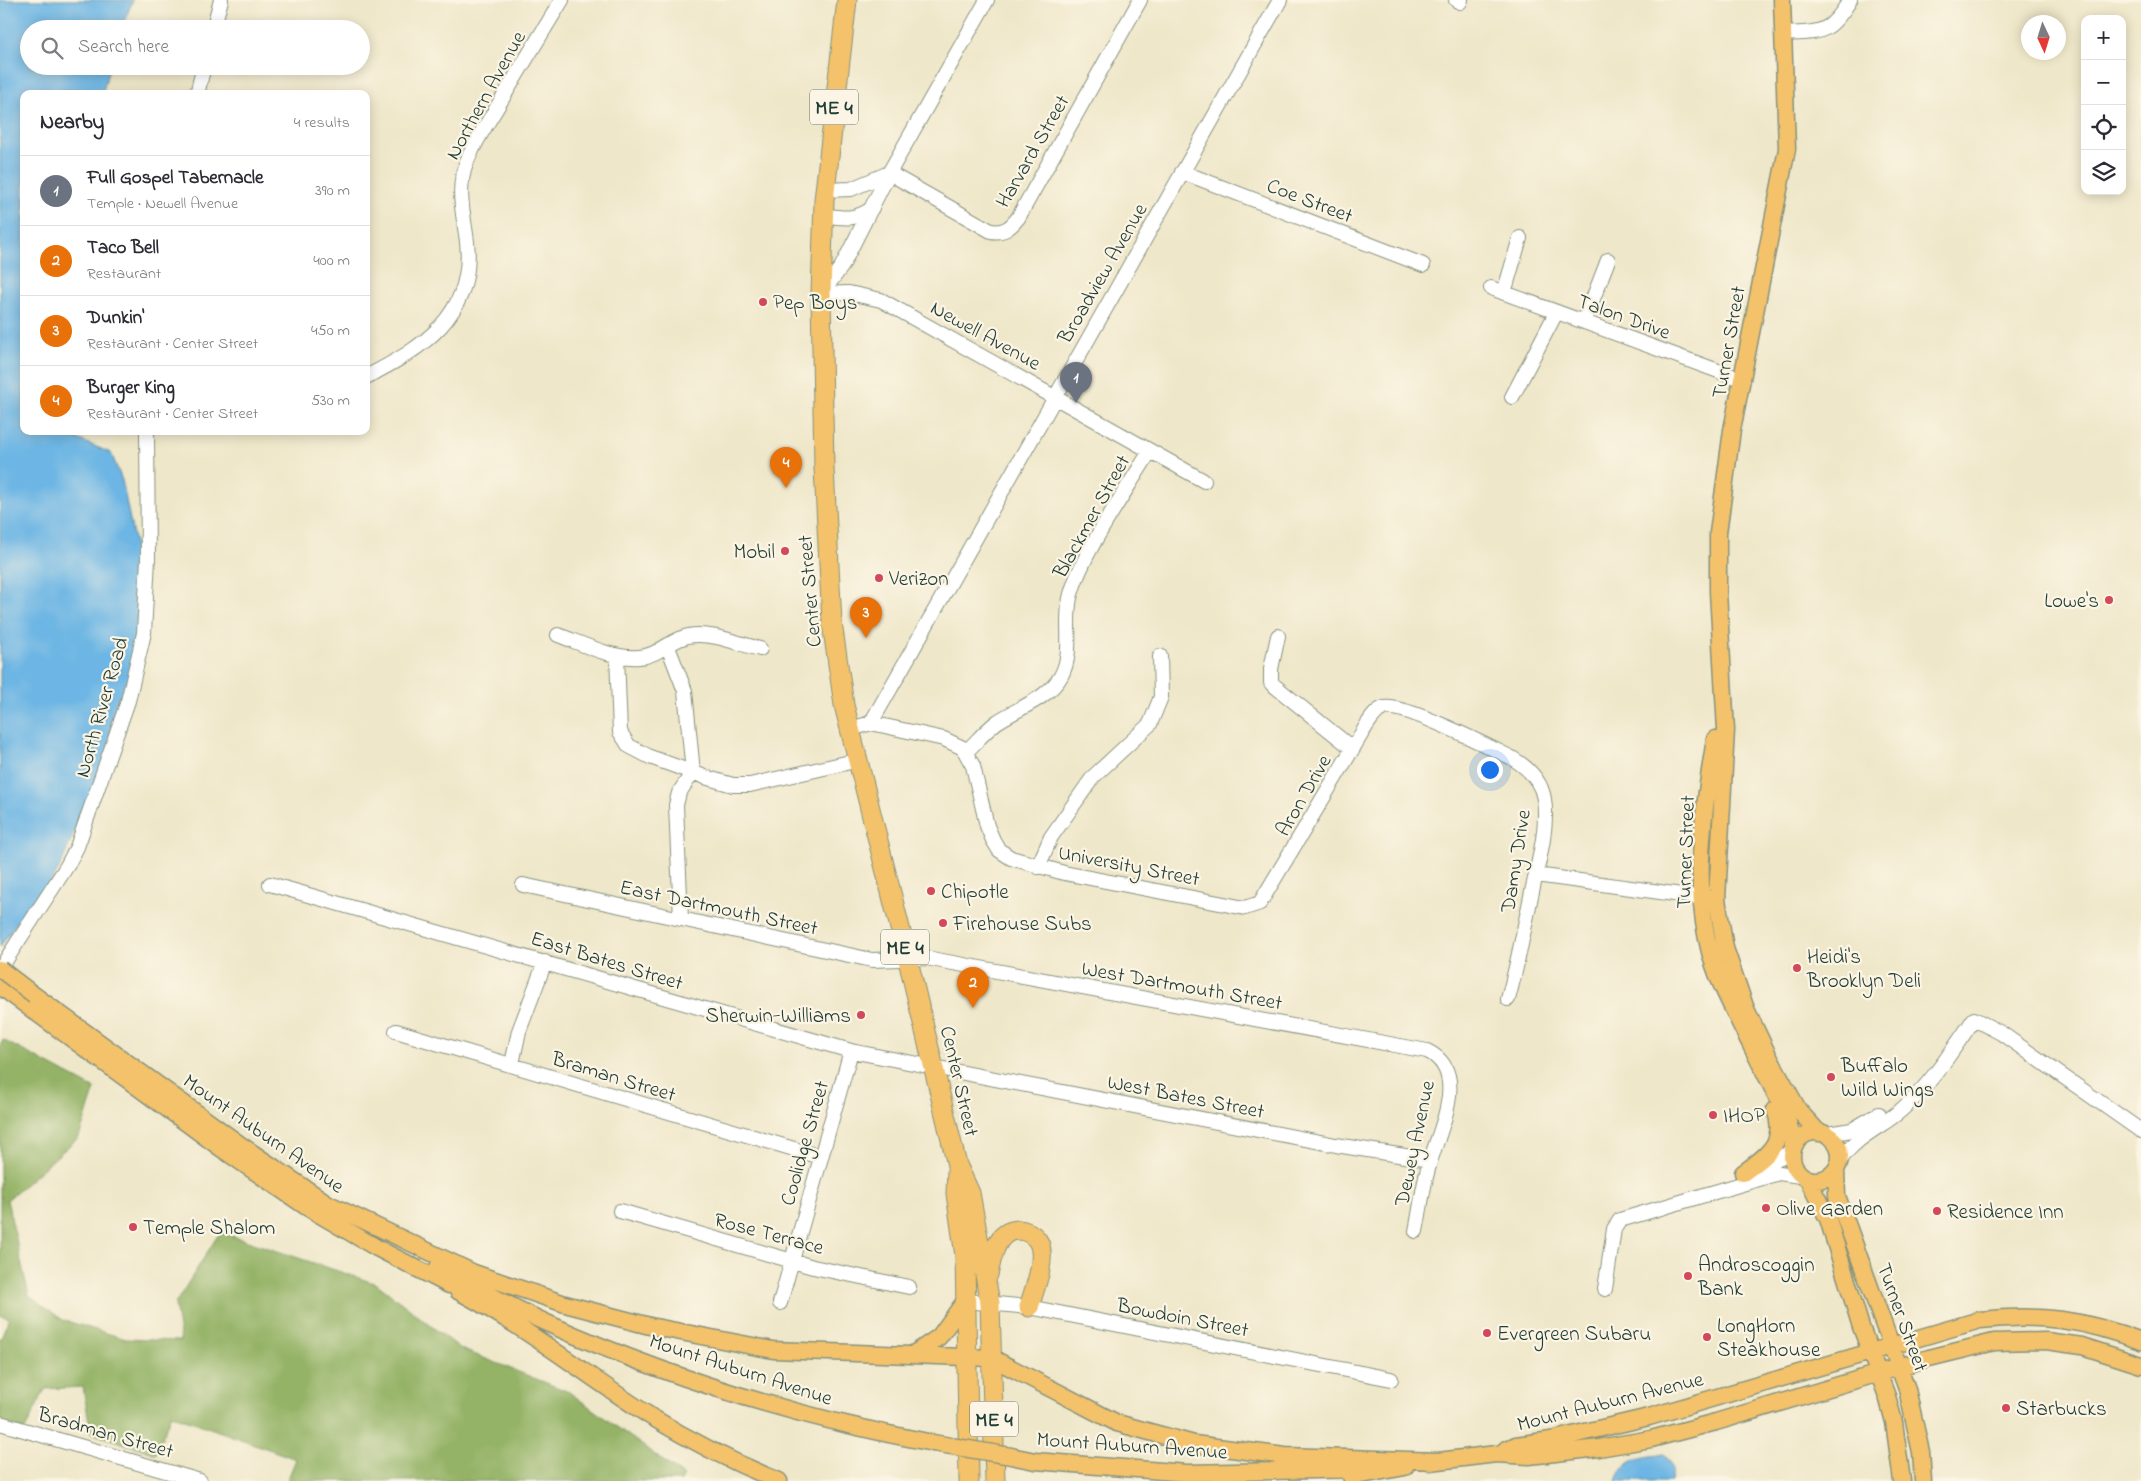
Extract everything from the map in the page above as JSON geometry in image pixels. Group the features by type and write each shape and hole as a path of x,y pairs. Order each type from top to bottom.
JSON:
{"highway":[{"name":"Center Street","path":"847,0 823,215 821,294 822,392 829,588 844,705 957,1165 970,1193 987,1279 990,1303 995,1481"},
{"name":"Center Street","path":"957,1165 956,1194 965,1256 969,1481"},
{"path":"987,1279 996,1245 1003,1236 1019,1230 1028,1232 1036,1238 1042,1252 1040,1269 1029,1307"}],"main road":[{"name":"Turner Street","path":"1782,0 1787,148 1726,470 1718,532 1718,582 1724,693 1708,789 1704,833 1712,963 1785,1112 1793,1149"},
{"name":"Turner Street","path":"1709,898 1724,948 1746,1009 1799,1111 1823,1134"},
{"name":"Mount Auburn Avenue","path":"0,969 30,1000 222,1150 305,1206 377,1248 443,1283 518,1309"},
{"name":"Mount Auburn Avenue","path":"0,986 30,1000 249,1152 329,1204 412,1254 518,1309 605,1347 686,1377 809,1416 933,1443 1054,1462 1188,1473 1318,1472 1496,1454 1529,1456 1599,1448 1651,1439 1716,1422 1898,1367 1994,1342 2012,1340 2046,1341 2082,1346 2141,1365"},
{"path":"1732,1007 1731,1022 1775,1108 1780,1129 1776,1144 1764,1158 1743,1173"},
{"path":"1808,1133 1823,1134 1839,1149 1838,1166 1826,1179 1804,1178 1794,1169 1791,1157 1793,1149 1799,1138 1808,1133"},
{"name":"Turner Street","path":"1838,1166 1837,1196 1898,1367 1916,1425 1921,1452 1923,1481"},
{"name":"Turner Street","path":"1804,1178 1828,1219 1891,1413 1898,1448 1900,1481"},
{"path":"329,1204 474,1273 522,1290 608,1316 686,1334 773,1350 992,1358 1117,1422 1194,1444 1284,1456 1440,1461"},
{"path":"443,1283 477,1301 556,1350 678,1433 722,1456 779,1481"},
{"path":"912,1355 939,1337 965,1301"},
{"name":"Mount Auburn Avenue","path":"1496,1454 1516,1446 1649,1417 1980,1320 2017,1317 2070,1320 2089,1324 2141,1341"},
{"path":"1318,1481 1355,1477 1440,1461"}],"street":[{"path":"215,20 221,0"},
{"name":"Northern Avenue","path":"370,374 436,333 458,301 465,282 468,258 461,209 461,187 466,164 482,132 562,0"},
{"path":"821,294 842,266 889,173 987,0"},
{"name":"Harvard Street","path":"889,173 990,231 1005,231 1018,218 1140,0"},
{"name":"Broadview Avenue","path":"871,723 1280,0"},
{"path":"1783,34 1811,32 1828,28 1850,0"},
{"path":"198,90 202,75"},
{"name":"Coe Street","path":"1182,172 1423,265"},
{"path":"825,190 851,189 889,173"},
{"path":"823,215 857,217 873,207"},
{"name":"Talon Drive","path":"1520,238 1497,290 1743,380"},
{"path":"1584,322 1608,260"},
{"name":"Newell Avenue","path":"821,294 849,293 881,300 1204,481"},
{"path":"1512,397 1556,313"},
{"name":"North River Road","path":"0,969 67,866 76,847 128,701 144,633 148,559 147,435"},
{"name":"Blackmer Street","path":"967,751 990,728 1038,698 1061,677 1067,662 1068,608 1074,583 1092,548 1150,451"},
{"path":"558,635 617,656 650,656 688,636 705,636 760,649"},
{"path":"1278,636 1271,669 1271,684 1353,749"},
{"path":"668,647 685,691 693,772 679,793 676,805 681,919"},
{"path":"617,656 620,732 629,746 650,757 733,785 750,785 859,760"},
{"path":"1038,867 1051,837 1093,777 1150,724 1161,697 1160,656"},
{"name":"Aron Drive","path":"1257,905 1268,891 1369,722 1379,710 1385,708"},
{"name":"Damy Drive","path":"1385,708 1399,709 1425,718 1512,758 1524,766 1534,777 1544,798 1544,814 1536,875 1508,999"},
{"path":"851,729 871,723 944,739 955,743 967,751"},
{"name":"University Street","path":"967,751 973,766 987,826 997,847 1011,858 1038,867 1238,907 1249,908 1257,905"},
{"path":"1536,875 1709,898"},
{"name":"East Bates Street","path":"270,884 545,962 751,1024 851,1051 934,1067"},
{"name":"East Dartmouth Street","path":"523,884 872,960 908,960"},
{"name":"West Dartmouth Street","path":"908,960 926,958 1415,1049 1436,1056 1444,1063"},
{"path":"512,1064 519,1031 545,962"},
{"path":"1838,1166 1848,1148 1856,1140 1899,1112 1925,1088 1974,1018 2001,1032 2141,1131"},
{"name":"Braman Street","path":"396,1031 820,1157"},
{"name":"Coolidge Street","path":"780,1303 851,1051"},
{"name":"Dewey Avenue","path":"1416,1231 1430,1160 1447,1104 1450,1081 1444,1063"},
{"name":"West Bates Street","path":"934,1067 1326,1143 1430,1160"},
{"path":"1823,1134 1858,1127 1925,1088"},
{"path":"1723,1188 1743,1173 1793,1149"},
{"path":"1605,1289 1614,1229 1620,1220 1779,1173 1804,1178"},
{"name":"Rose Terrace","path":"620,1211 792,1261 909,1287"},
{"name":"Bowdoin Street","path":"965,1301 1029,1307 1391,1379"},
{"name":"Bradman Street","path":"0,1423 200,1481"}],"green space":[{"path":"3,1040 95,1089 79,1137 7,1200 29,1296 63,1320 126,1339 181,1341 175,1304 220,1232 377,1284 461,1349 569,1392 684,1476 681,1481 287,1481 296,1459 171,1414 156,1454 91,1433 83,1387 45,1389 25,1430 0,1422 0,1340 9,1318 0,1315 0,1046"}],"water":[{"path":"0,0 133,0 125,20 20,20 20,75 107,75 103,90 20,90 20,435 61,435 75,438 111,453 122,480 143,584 146,610 118,727 59,869 36,906 21,916 0,947"},
{"path":"1664,1454 1673,1469 1671,1481 1617,1481 1624,1467 1629,1463 1641,1458"}],"place":[{"name":"Pep Boys","path":"763,302"},
{"name":"Full Gospel Tabernacle","path":"1076,403"},
{"name":"Burger King","path":"786,488"},
{"name":"Mobil","path":"785,551"},
{"name":"Verizon","path":"879,578"},
{"name":"Lowe's","path":"2109,600"},
{"name":"Dunkin'","path":"866,638"},
{"name":"Chipotle","path":"931,891"},
{"name":"Firehouse Subs","path":"943,923"},
{"name":"Heidi's Brooklyn Deli","path":"1797,968"},
{"name":"Taco Bell","path":"973,1008"},
{"name":"Sherwin-Williams","path":"861,1015"},
{"name":"Buffalo Wild Wings","path":"1831,1077"},
{"name":"IHOP","path":"1713,1115"},
{"name":"Olive Garden","path":"1766,1208"},
{"name":"Residence Inn","path":"1937,1211"},
{"name":"Temple Shalom","path":"133,1227"},
{"name":"Androscoggin Bank","path":"1688,1276"},
{"name":"Evergreen Subaru","path":"1487,1333"},
{"name":"LongHorn Steakhouse","path":"1707,1337"},
{"name":"Starbucks","path":"2006,1408"}]}
